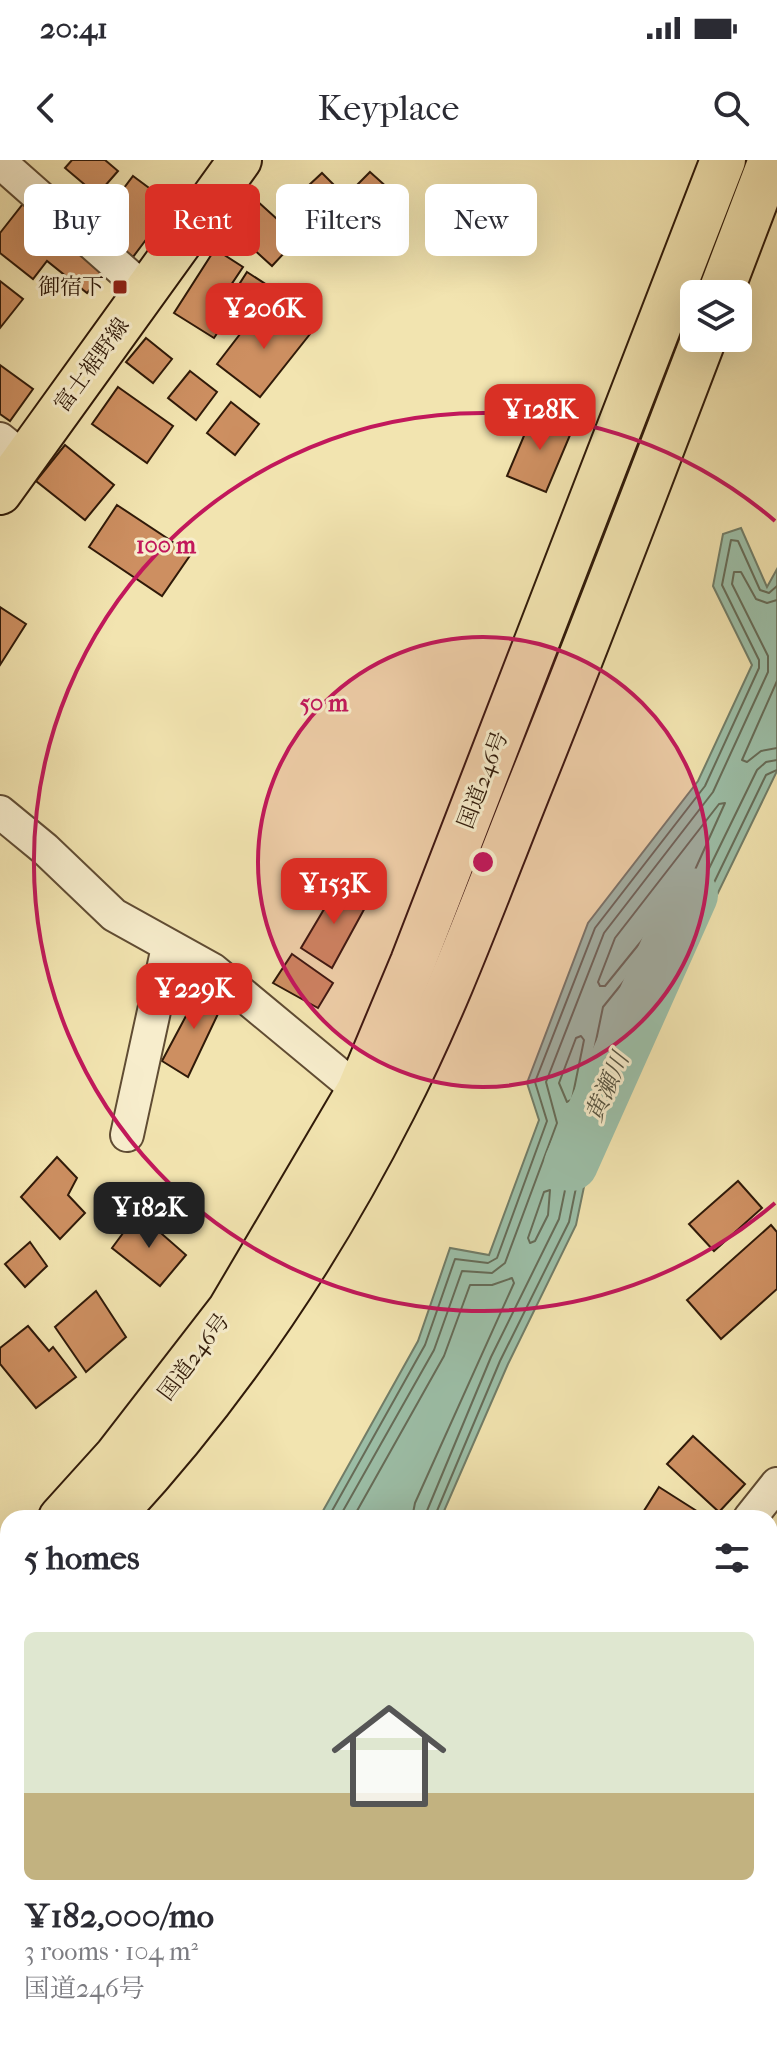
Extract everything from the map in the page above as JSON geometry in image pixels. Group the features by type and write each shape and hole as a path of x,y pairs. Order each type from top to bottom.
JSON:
{"highway":[{"name":"国道246号","path":"68,1510 165,1397 230,1310 359,1091 413,962 723,160"},
{"path":"725,280 771,160"},
{"name":"国道246号","path":"117,1510 216,1392 298,1279 394,1107 454,976 612,581 699,352"},
{"path":"141,1510 216,1392"}],"main road":[{"name":"富士裾野線","path":"0,493 12,449 146,291 240,160"}],"street":[{"path":"0,162 146,291"},
{"path":"0,812 45,849 114,915 213,970 359,1091"},
{"path":"127,1135 168,947"},
{"path":"756,1510 777,1484"}],"water":[{"path":"741,528 767,587 777,569 777,771 716,897 620,1015 576,1225 508,1364 444,1510 323,1510 418,1341 450,1248 489,1255 539,1120 527,1083 588,923 698,781 752,665 713,586 723,534"}],"building":[{"path":"72,160 105,160 118,171 107,184 84,184 65,168"},
{"path":"370,172 383,184 358,184"},
{"path":"322,173 333,184 310,184"},
{"path":"133,176 145,185 145,241 133,257 129,254 127,184"},
{"path":"24,203 24,256 98,256 109,265 87,293 47,261 33,279 0,253 0,233"},
{"path":"260,204 276,218 276,256 281,256 272,266 260,255"},
{"path":"211,256 226,256 243,267 219,303 234,308 214,338 174,313"},
{"path":"247,272 281,294 267,316 233,294"},
{"path":"0,281 23,299 0,328"},
{"path":"290,310 314,329 260,397 217,364 254,316 273,331"},
{"path":"146,338 172,359 153,383 126,362"},
{"path":"0,365 33,389 10,421 0,414"},
{"path":"190,371 217,392 196,420 168,398"},
{"path":"118,387 173,426 147,463 92,424"},
{"path":"231,402 259,424 235,455 207,433"},
{"path":"534,412 573,428 546,492 507,476"},
{"path":"65,445 114,485 85,520 36,481"},
{"path":"117,505 191,554 162,596 89,547"},
{"path":"0,607 26,624 0,665"},
{"path":"339,884 367,904 332,968 301,948"},
{"path":"292,954 333,983 318,1008 273,983"},
{"path":"203,984 226,997 188,1077 162,1061"},
{"path":"57,1157 77,1178 68,1195 85,1213 60,1239 21,1197"},
{"path":"738,1181 762,1208 714,1251 689,1224"},
{"path":"138,1213 186,1255 160,1286 112,1248"},
{"path":"771,1225 777,1232 777,1289 721,1339 687,1300"},
{"path":"30,1242 47,1266 25,1287 5,1264"},
{"path":"96,1291 126,1337 86,1372 55,1327"},
{"path":"28,1326 49,1351 53,1347 76,1377 36,1408 0,1364 0,1348"},
{"path":"693,1436 745,1484 721,1510 717,1510 667,1464"},
{"path":"659,1487 695,1510 645,1510"}],"waterway":[{"name":"黄瀬川","path":"571,1164 691,895"}],"place":[{"name":"御宿下","path":"120,287"}]}
